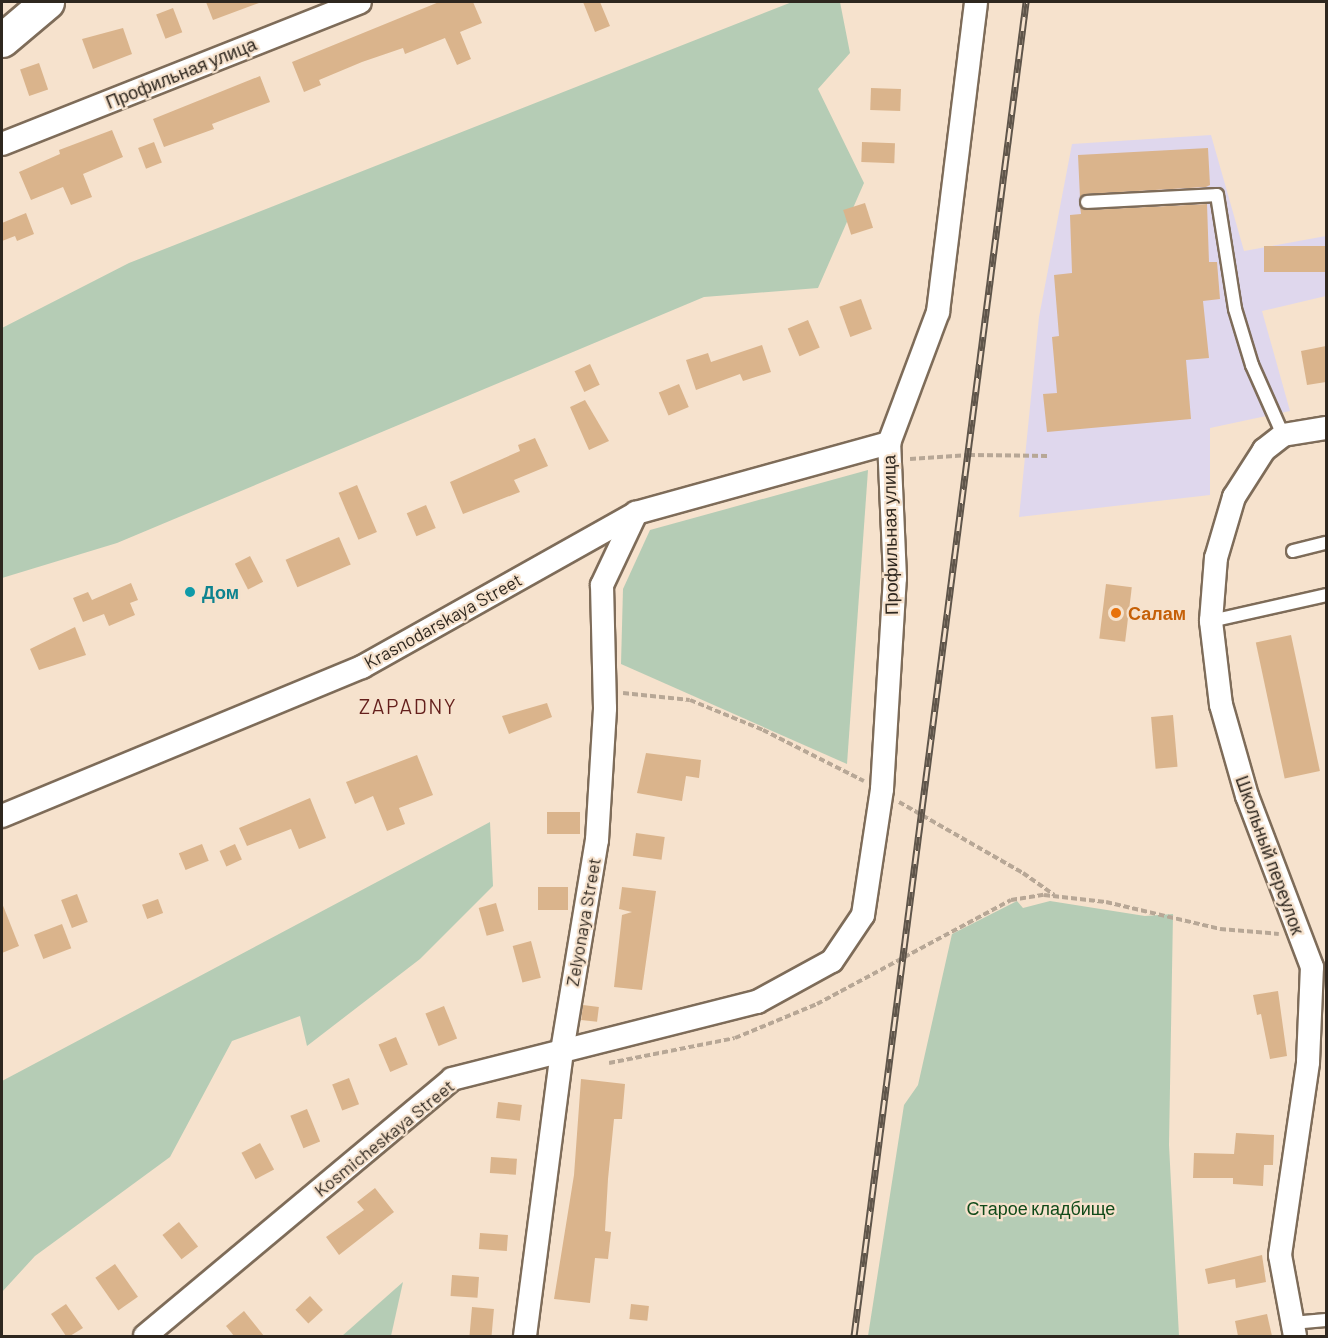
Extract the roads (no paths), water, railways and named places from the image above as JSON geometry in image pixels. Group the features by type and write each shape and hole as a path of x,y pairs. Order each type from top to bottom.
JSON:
{"main road":[{"path":"2,40 47,2"}],"street":[{"name":"Профильная улица","path":"2,144 360,2"},
{"name":"Профильная улица","path":"832,960 863,915 882,789 895,578 889,452 938,312 976,2"},
{"path":"1283,435 1326,428"},
{"name":"Школьный переулок","path":"1283,435 1264,450 1234,497 1216,558 1210,621 1221,705 1247,796 1298,935 1319,965 1308,1062 1280,1255 1294,1330"},
{"name":"Krasnodarskaya Street","path":"2,816 362,667 636,513 889,452"},
{"name":"Zelyonaya Street","path":"525,1336 562,1050 597,840 604,691 602,585 636,513"},
{"name":"Kosmicheskaya Street","path":"145,1336 452,1079 757,1002 832,960"}],"lane":[{"path":"1087,202 1217,195 1235,309 1252,365 1283,435"},
{"path":"1293,551 1326,543"},
{"path":"1210,621 1326,595"},
{"path":"1294,1330 1326,1320"}],"railway":[{"path":"854,1336 1026,2"}],"place":[{"name":"Дом","path":"190,592"},
{"name":"Салам","path":"1116,613"}],"district":[{"name":"ZAPADNY","path":"408,706"}],"park label":[{"name":"Старое кладбище","path":"1041,1208"}]}
